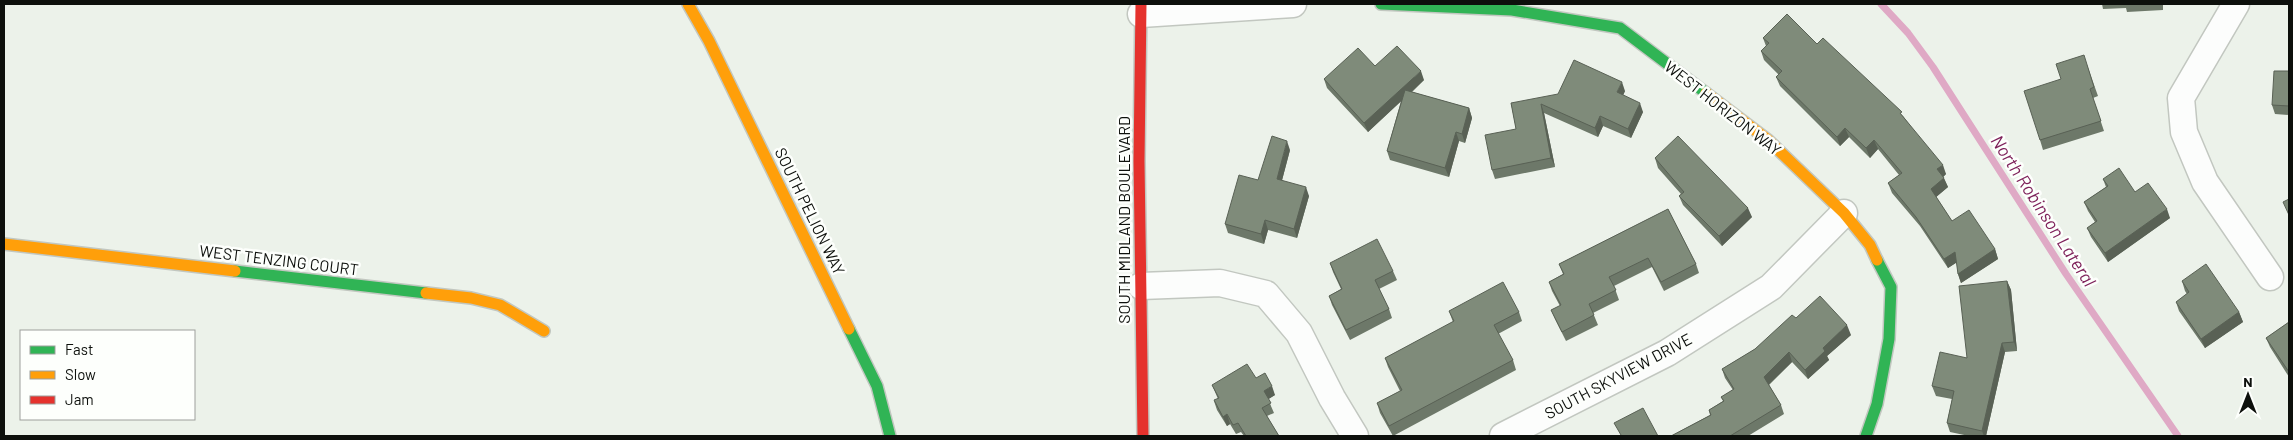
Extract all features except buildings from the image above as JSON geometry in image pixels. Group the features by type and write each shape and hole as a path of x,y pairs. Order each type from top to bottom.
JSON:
{"street":[{"name":"SOUTH PELION WAY","path":"688,4 709,41 877,386 889,426 890,436"},
{"path":"1141,9 1293,4"},
{"name":"WEST HORIZON WAY","path":"1380,4 1512,10 1620,28 1768,140 1844,213 1870,245 1892,287 1889,338 1877,404 1866,436"},
{"path":"2236,4 2182,98 2184,132 2205,182 2270,277"},
{"name":"SOUTH MIDLAND BOULEVARD","path":"1141,9 1139,161 1142,436"},
{"name":"SOUTH SKYVIEW DRIVE","path":"1503,436 1667,353 1771,287 1844,213"},
{"name":"WEST TENZING COURT","path":"4,244 471,298 500,306 544,331"},
{"path":"1141,286 1220,283 1266,294 1300,333 1332,398 1355,436"}],"waterway":[{"name":"North Robinson Lateral","path":"1881,4 1908,33 1933,67 2066,274 2178,436"}],"traffic: fast":[{"path":"1381,4 1512,10 1620,28 1706,93"},
{"path":"1866,436 1877,404 1889,339 1891,287 1877,260"},
{"path":"235,271 426,293"},
{"path":"849,329 877,386 890,436"}],"traffic: slow":[{"path":"688,4 709,41 849,329"},
{"path":"1706,93 1768,140 1844,213 1870,245 1877,260"},
{"path":"4,244 235,271"},
{"path":"426,293 471,298 500,305 544,331"}],"traffic: jam":[{"path":"1141,4 1139,161 1143,436"}]}
